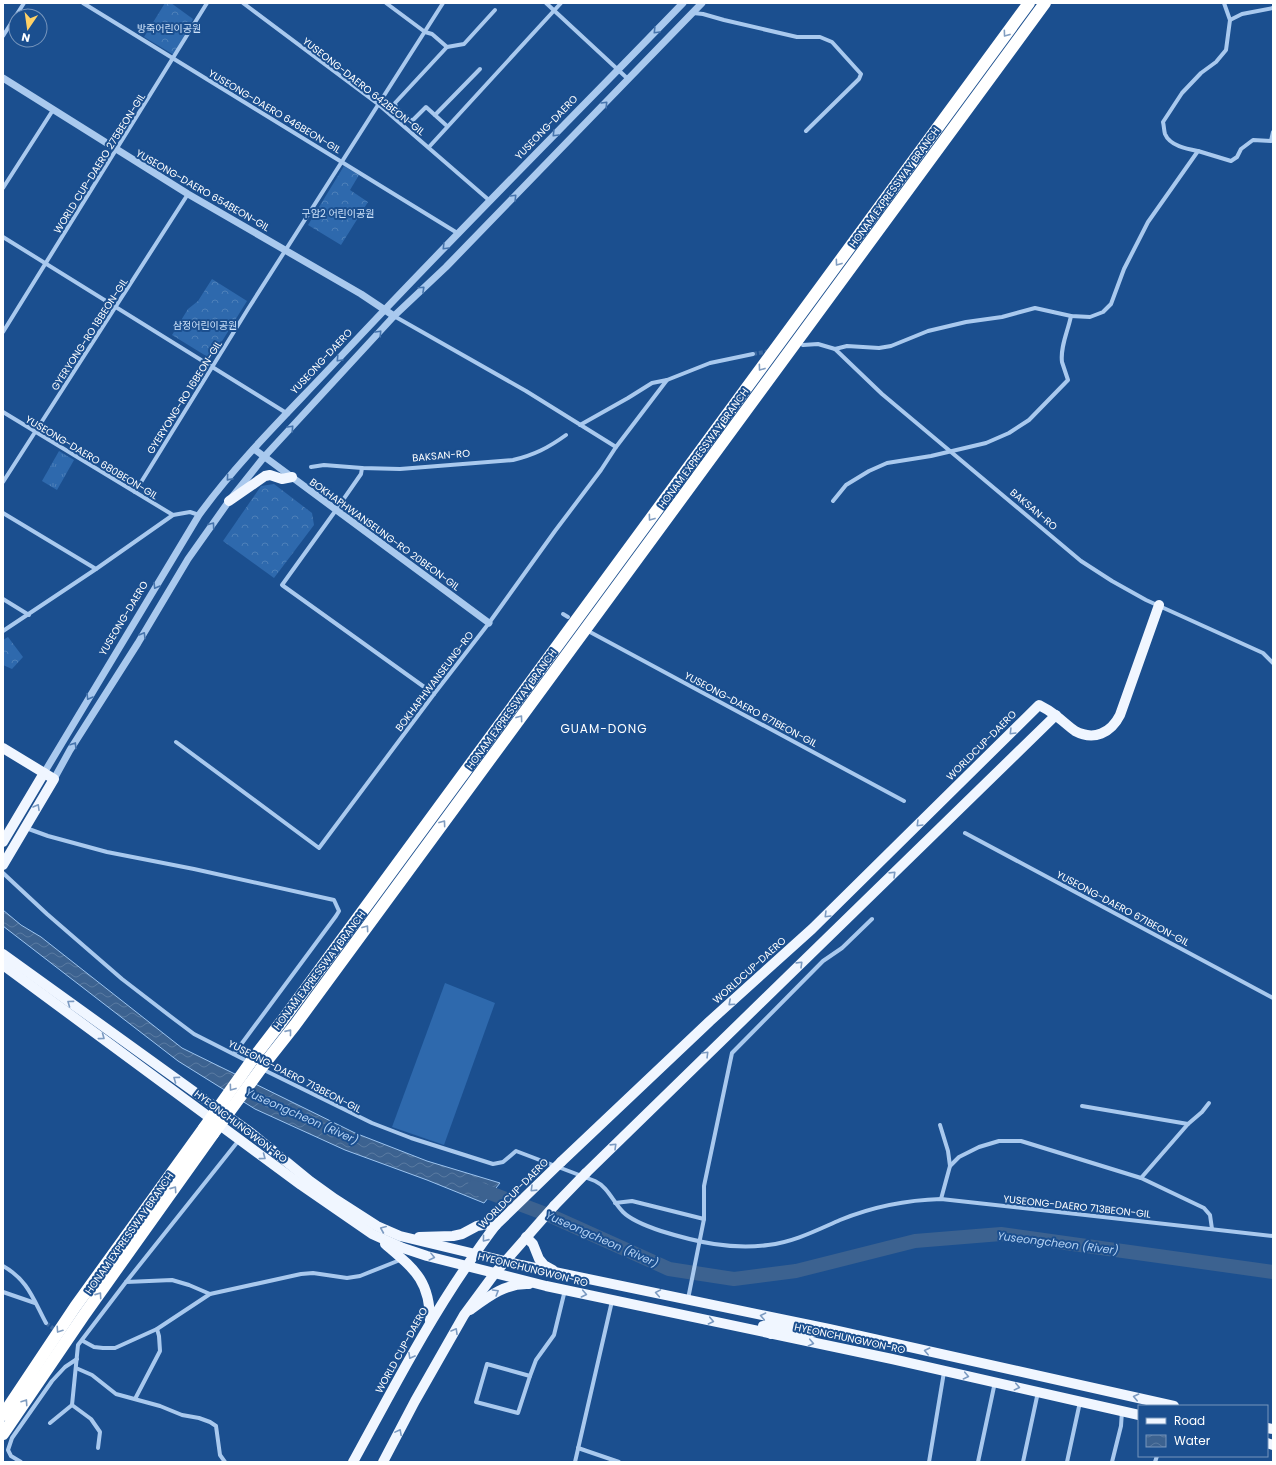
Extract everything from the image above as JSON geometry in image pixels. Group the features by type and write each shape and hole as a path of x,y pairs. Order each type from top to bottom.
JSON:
{"highway":[{"name":"HONAM EXPRESSWAY BRANCH","path":"3,1415 75,1307 258,1063 287,1015 1029,3"},
{"name":"HONAM EXPRESSWAY BRANCH","path":"258,1063 295,1024 1045,3"},
{"name":"HONAM EXPRESSWAY BRANCH","path":"3,1434 208,1131"}],"main road":[{"path":"229,501 265,476 270,475 282,479 292,477"},
{"path":"383,1462 415,1401 464,1314 495,1272 526,1236 586,1173 1056,715 1076,731 1092,735 1100,734 1109,730 1116,723 1160,605"},
{"name":"WORLDCUP-DAERO","path":"474,1253 496,1225 710,1021 812,929 1039,705 1056,715"},
{"path":"3,748 54,779 3,865"},
{"path":"3,842 6,829 44,773"},
{"path":"3,949 32,975"},
{"path":"3,954 32,975"},
{"name":"HYEONCHUNGWON-RO","path":"3,965 301,1186 372,1234 402,1248 427,1256 546,1286 995,1382 1138,1415"},
{"name":"HYEONCHUNGWON-RO","path":"32,975 250,1132 310,1181 335,1199 377,1226 400,1236 556,1273 829,1329 1170,1405"},
{"path":"400,1236 453,1236 477,1226 488,1224 496,1225"},
{"path":"372,1234 402,1259 421,1280 425,1287 430,1306 430,1322"},
{"path":"526,1236 533,1244 539,1259 544,1265 556,1273"},
{"name":"WORLD CUP-DAERO","path":"353,1462 430,1322 474,1253"},
{"path":"464,1314 503,1288 512,1285 527,1284 546,1286"},
{"path":"773,1335 766,1331 763,1326 775,1325 811,1333 829,1329"}],"street":[{"path":"3,36 24,3"},
{"name":"YUSEONG-DAERO 646BEON-GIL","path":"83,3 459,234"},
{"name":"WORLD CUP-DAERO 275BEON-GIL","path":"3,332 207,3"},
{"name":"YUSEONG-DAERO 642BEON-GIL","path":"243,3 378,104 490,201"},
{"path":"386,3 424,32 432,34 447,47"},
{"name":"GYERYONG-RO 16BEON-GIL","path":"135,492 285,249 443,3"},
{"path":"546,3 628,79"},
{"path":"429,147 561,3"},
{"name":"YUSEONG-DAERO","path":"44,773 199,515 213,496 254,449 385,310 683,3"},
{"path":"54,779 70,750 138,643 188,559 229,501 394,316 446,267 702,3"},
{"path":"1224,3 1230,20 1226,50 1216,62 1201,73 1182,93 1163,122 1165,134 1169,140 1185,149 1198,151 1231,162 1237,156 1241,148 1253,140 1271,141 1273,132"},
{"path":"1230,20 1242,14 1273,8"},
{"path":"447,126 426,108 412,121 396,108 395,103 447,47 464,44 495,10"},
{"path":"693,12 797,37 820,37 832,42 861,74 859,79 806,131"},
{"path":"435,115 480,69"},
{"name":"YUSEONG-DAERO 654BEON-GIL","path":"3,78 188,194 361,294 394,316"},
{"path":"3,188 53,110"},
{"path":"834,349 847,346 880,348 891,346 928,331 966,322 1002,317 1035,308 1072,316 1090,317 1104,312 1111,304 1124,269 1148,222 1198,151"},
{"name":"GYERYONG-RO 18BEON-GIL","path":"3,482 188,194"},
{"path":"3,237 288,414"},
{"path":"394,316 526,391 616,447"},
{"path":"833,501 846,485 869,471 887,463 950,452 986,443 1009,433 1029,420 1068,380 1063,363 1062,346 1072,316"},
{"name":"BAKSAN-RO","path":"803,345 818,344 834,349 882,394 1082,561 1112,581 1146,600 1264,653 1273,663"},
{"path":"580,425 652,383 667,380 710,364 753,354"},
{"name":"BOKHAPHWANSEUNG-RO","path":"176,742 319,848 489,623 601,470 616,447 667,380"},
{"name":"YUSEONG-DAERO 680BEON-GIL","path":"3,412 173,515"},
{"name":"BAKSAN-RO","path":"311,467 324,465 400,469 513,460 530,456 566,435"},
{"path":"254,449 267,459"},
{"name":"BOKHAPHWANSEUNG-RO 20BEON-GIL","path":"267,459 489,623"},
{"path":"362,468 360,474 336,510 282,585 434,694"},
{"path":"3,631 29,615 173,515 190,512 199,515"},
{"path":"3,514 96,569"},
{"path":"3,599 29,615"},
{"path":"563,614 568,617"},
{"name":"YUSEONG-DAERO 671BEON-GIL","path":"590,632 904,801"},
{"path":"25,828 48,836 107,852 194,869 334,900 339,911 336,916 234,1054"},
{"name":"YUSEONG-DAERO 671BEON-GIL","path":"965,833 1273,998"},
{"name":"YUSEONG-DAERO 713BEON-GIL","path":"3,873 47,914 139,992 194,1034 234,1054 258,1063 344,1110 412,1138 493,1164 503,1162 516,1152 595,1181 602,1184 624,1213 635,1220 700,1244 724,1246 770,1245 810,1234 868,1210 906,1202 940,1199 1273,1236"},
{"path":"688,1299 704,1219 704,1186 732,1053 823,961 842,948 872,919"},
{"path":"1141,1178 1188,1124 1202,1112 1209,1103"},
{"path":"1082,1106 1188,1124"},
{"path":"940,1124 948,1151 950,1166 940,1199"},
{"path":"50,1423 72,1405 78,1345 126,1282 240,1140"},
{"path":"950,1166 959,1157 980,1146 999,1141 1021,1141 1141,1178 1204,1208 1210,1216 1212,1229"},
{"path":"615,1203 632,1201 704,1219"},
{"path":"82,1341 94,1347 115,1348 157,1329 210,1294 301,1274 313,1273 347,1278 360,1276 402,1259"},
{"path":"3,1266 21,1279 29,1288 46,1323"},
{"path":"126,1282 172,1280 210,1294"},
{"path":"530,1376 486,1364 476,1402 518,1413 536,1360 554,1334 565,1290"},
{"path":"3,1292 35,1303"},
{"path":"575,1462 612,1300"},
{"path":"135,1399 160,1351 157,1329"},
{"path":"74,1342 78,1345"},
{"path":"21,1462 11,1456 8,1450 12,1438 52,1381 64,1367 77,1359"},
{"path":"76,1368 92,1375 116,1394 160,1406 182,1415 199,1418 210,1422 216,1426 220,1455 225,1462"},
{"path":"929,1462 944,1371"},
{"path":"978,1462 995,1382"},
{"path":"1023,1462 1038,1392"},
{"path":"1067,1462 1081,1401"},
{"path":"72,1405 91,1419 100,1432 98,1448"},
{"path":"1112,1462 1121,1426 1122,1411"},
{"path":"578,1448 619,1462"}],"green space":[{"name":"방죽어린이공원","path":"165,3 171,3 193,19 174,55 144,37"},
{"name":"구암2 어린이공원","path":"344,166 359,175 350,190 368,202 341,245 308,225"},
{"name":"삼정어린이공원","path":"212,279 247,301 211,359 172,335 188,309 198,301"},
{"path":"59,451 74,460 57,490 42,481"},
{"path":"274,484 312,513 314,525 274,578 223,541 261,486"},
{"path":"8,637 23,657 12,669 3,665 3,640"},
{"path":"445,983 495,1003 444,1145 392,1127"}],"water":[{"path":"3,910 21,925 41,937 182,1048 355,1133 427,1161 500,1183 484,1203 345,1150 255,1109 178,1061 3,926"}],"waterway":[{"name":"Yuseongcheon (River)","path":"474,1187 551,1216 669,1269 734,1279 796,1271 915,1241 1001,1234 1273,1272"}],"tunnel":[{"path":"753,354 770,351"},
{"path":"46,1323 57,1331"}],"district":[{"name":"GUAM-DONG","path":"604,729"}]}
